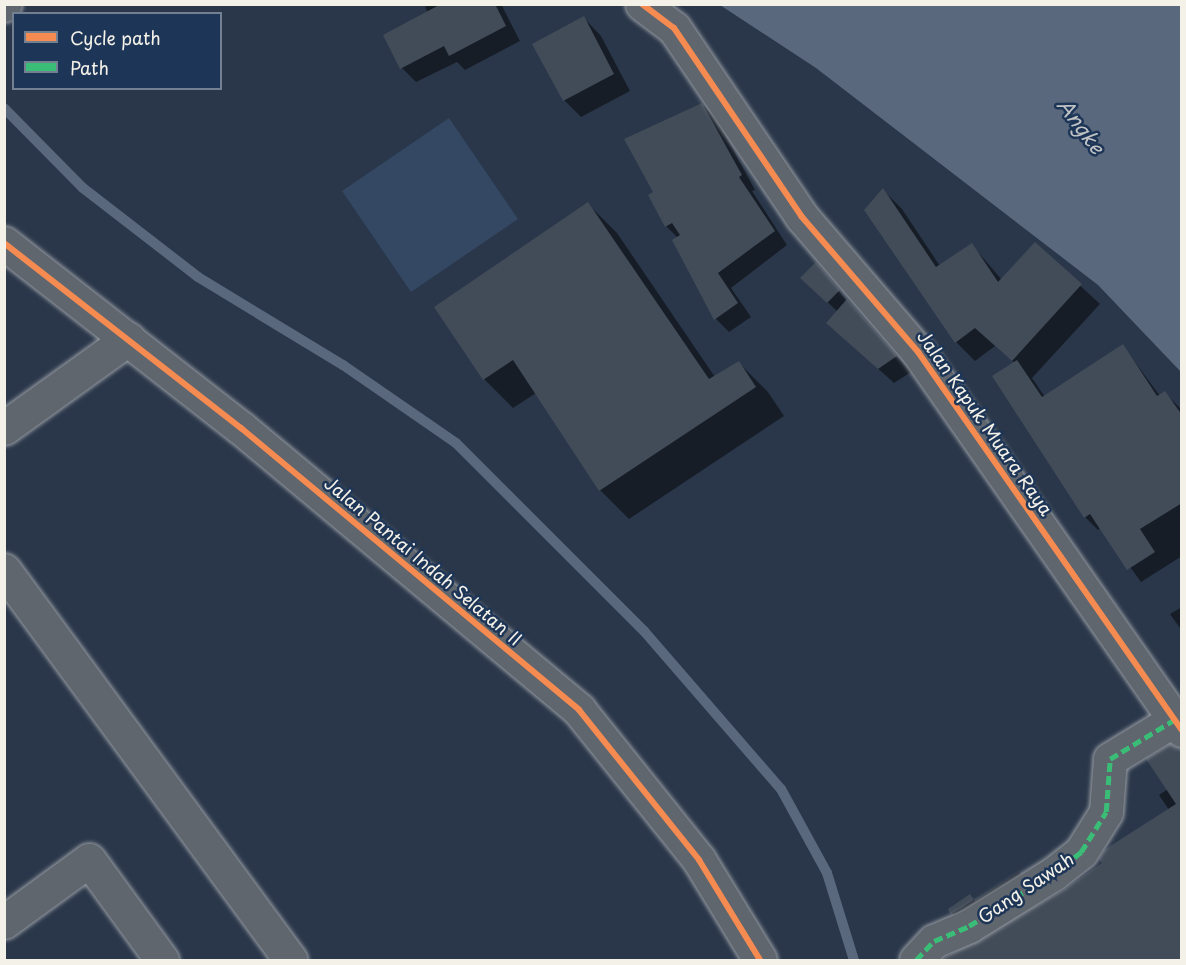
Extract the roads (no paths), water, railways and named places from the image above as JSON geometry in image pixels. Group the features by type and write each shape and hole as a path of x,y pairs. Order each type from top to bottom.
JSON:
{"street":[{"name":"Jalan Kapuk Muara Raya","path":"642,4 674,28 802,217 918,352 1178,725"},
{"name":"Jalan Pantai Indah Selatan II","path":"4,243 241,428 579,710 699,860 760,960"},
{"path":"4,428 128,339"},
{"path":"4,570 291,960"},
{"name":"Gang Sawah","path":"916,960 934,941 969,926 1053,874 1081,852 1106,812 1110,759 1178,725"},
{"path":"4,922 89,860 162,960"}],"water":[{"name":"Angke","path":"720,5 1181,5 1181,372 1098,285 816,68"}],"waterway":[{"path":"4,108 83,188 198,277 343,365 456,443 644,631 781,789 827,873 854,960"}]}
